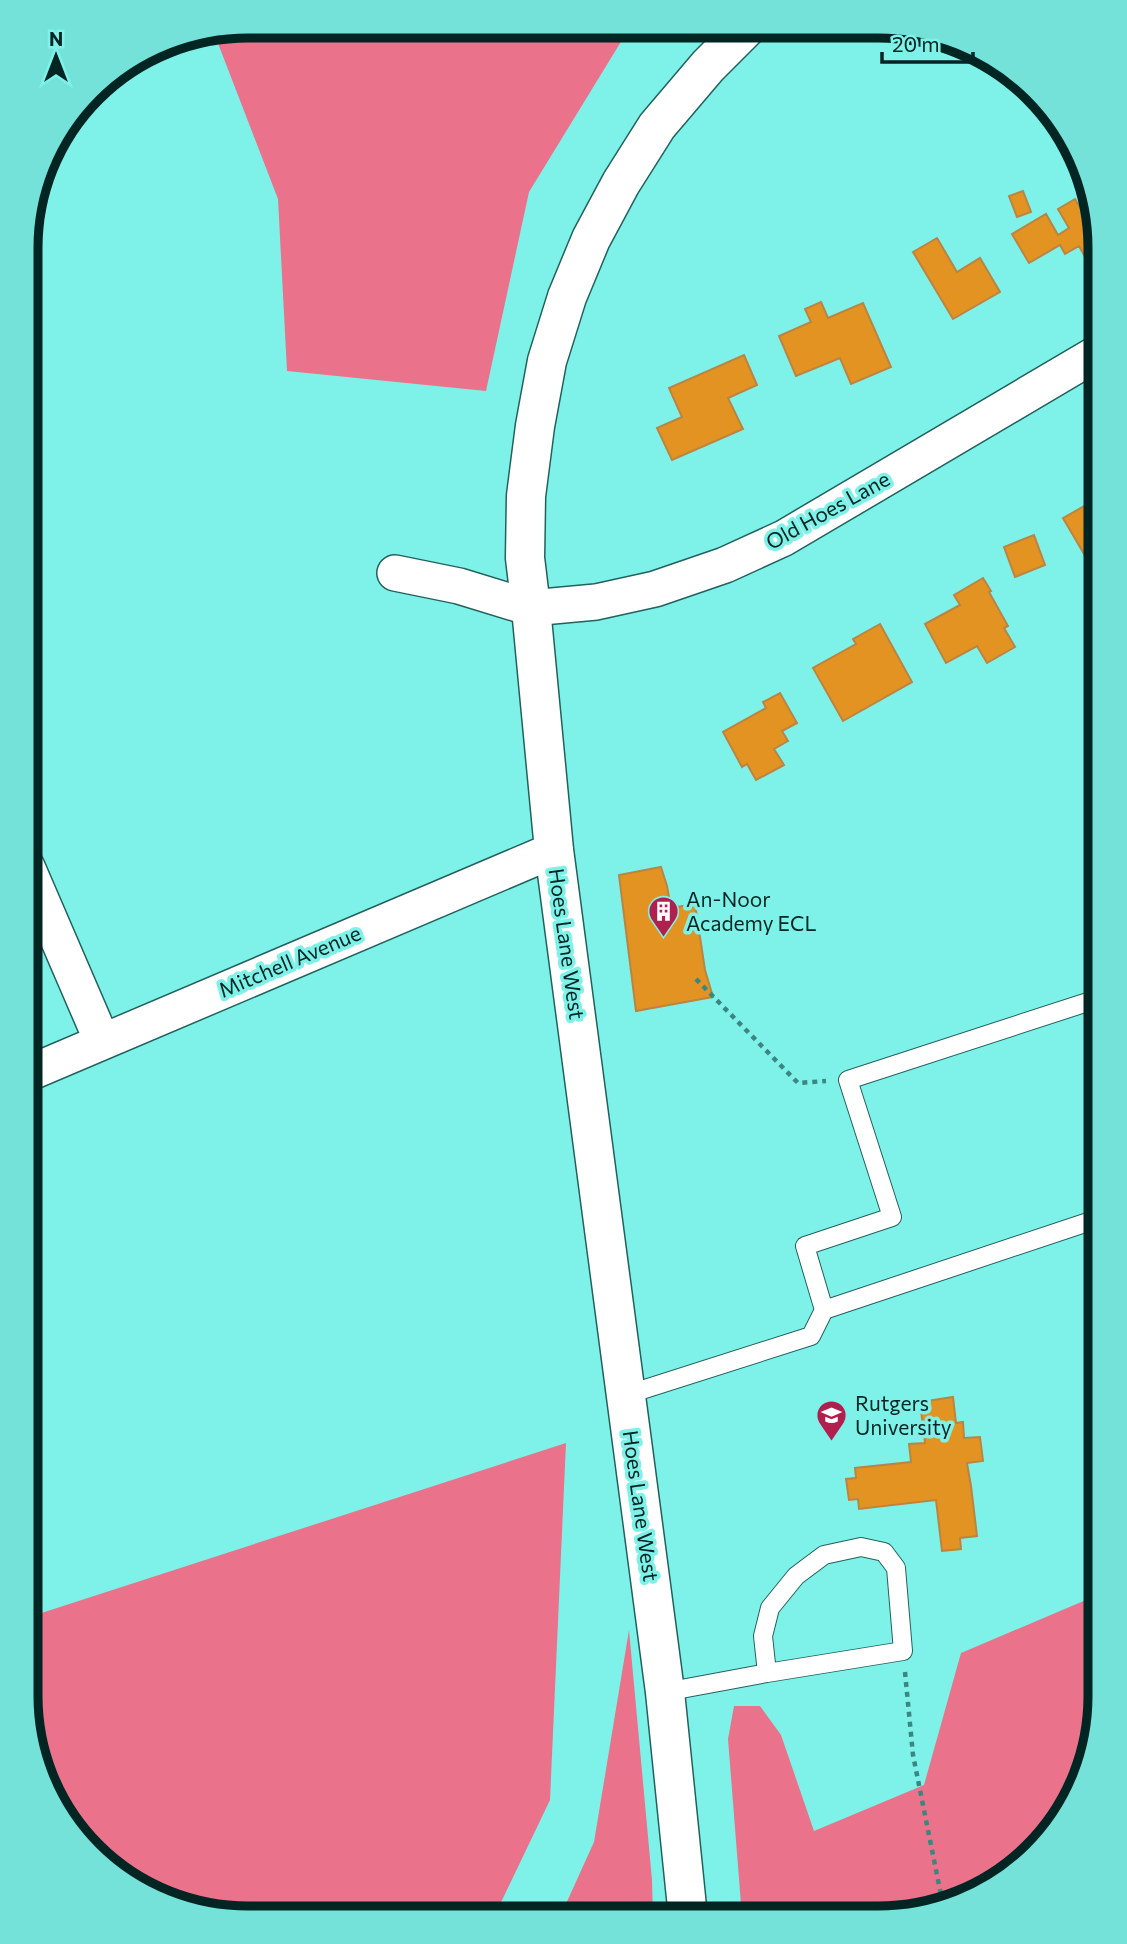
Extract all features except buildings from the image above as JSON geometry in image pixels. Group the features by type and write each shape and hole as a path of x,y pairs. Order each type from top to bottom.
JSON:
{"street":[{"name":"Hoes Lane West","path":"687,1906 665,1692 554,850 525,558 526,496 547,361 567,298 591,239 621,183 657,126 708,66 736,38"},
{"name":"Old Hoes Lane","path":"531,608 596,601 655,589 725,565 784,538 1088,359"},
{"path":"395,573 459,586 531,608"},
{"name":"Mitchell Avenue","path":"38,1069 554,850"},
{"path":"38,893 102,1041"}],"lane":[{"path":"625,1395 811,1336 824,1310 805,1246 892,1217 848,1080 1088,1002"},
{"path":"824,1310 1088,1222"},
{"path":"665,1692 903,1651 896,1567 884,1552 861,1547 824,1555 796,1576 771,1608 764,1636 767,1673"}],"path":[{"path":"696,979 798,1083 848,1080"},
{"path":"903,1651 913,1755 941,1895"}],"shaded area":[{"path":"623,38 529,192 486,391 287,371 278,199 217,42 235,39"},
{"path":"566,1443 550,1800 499,1906 221,1904 168,1890 143,1877 100,1844 82,1823 54,1776 46,1750 39,1709 38,1614"},
{"path":"1088,1599 1088,1709 1084,1736 1067,1788 1053,1812 1027,1844 984,1877 959,1890 906,1904 741,1906 728,1739 734,1706 760,1706 781,1735 814,1831 924,1785 961,1653"},
{"path":"629,1630 653,1906 565,1906 594,1842"}],"place":[{"name":"An-Noor Academy ECL","path":"663,939"},
{"name":"Rutgers University","path":"832,1443"}]}
